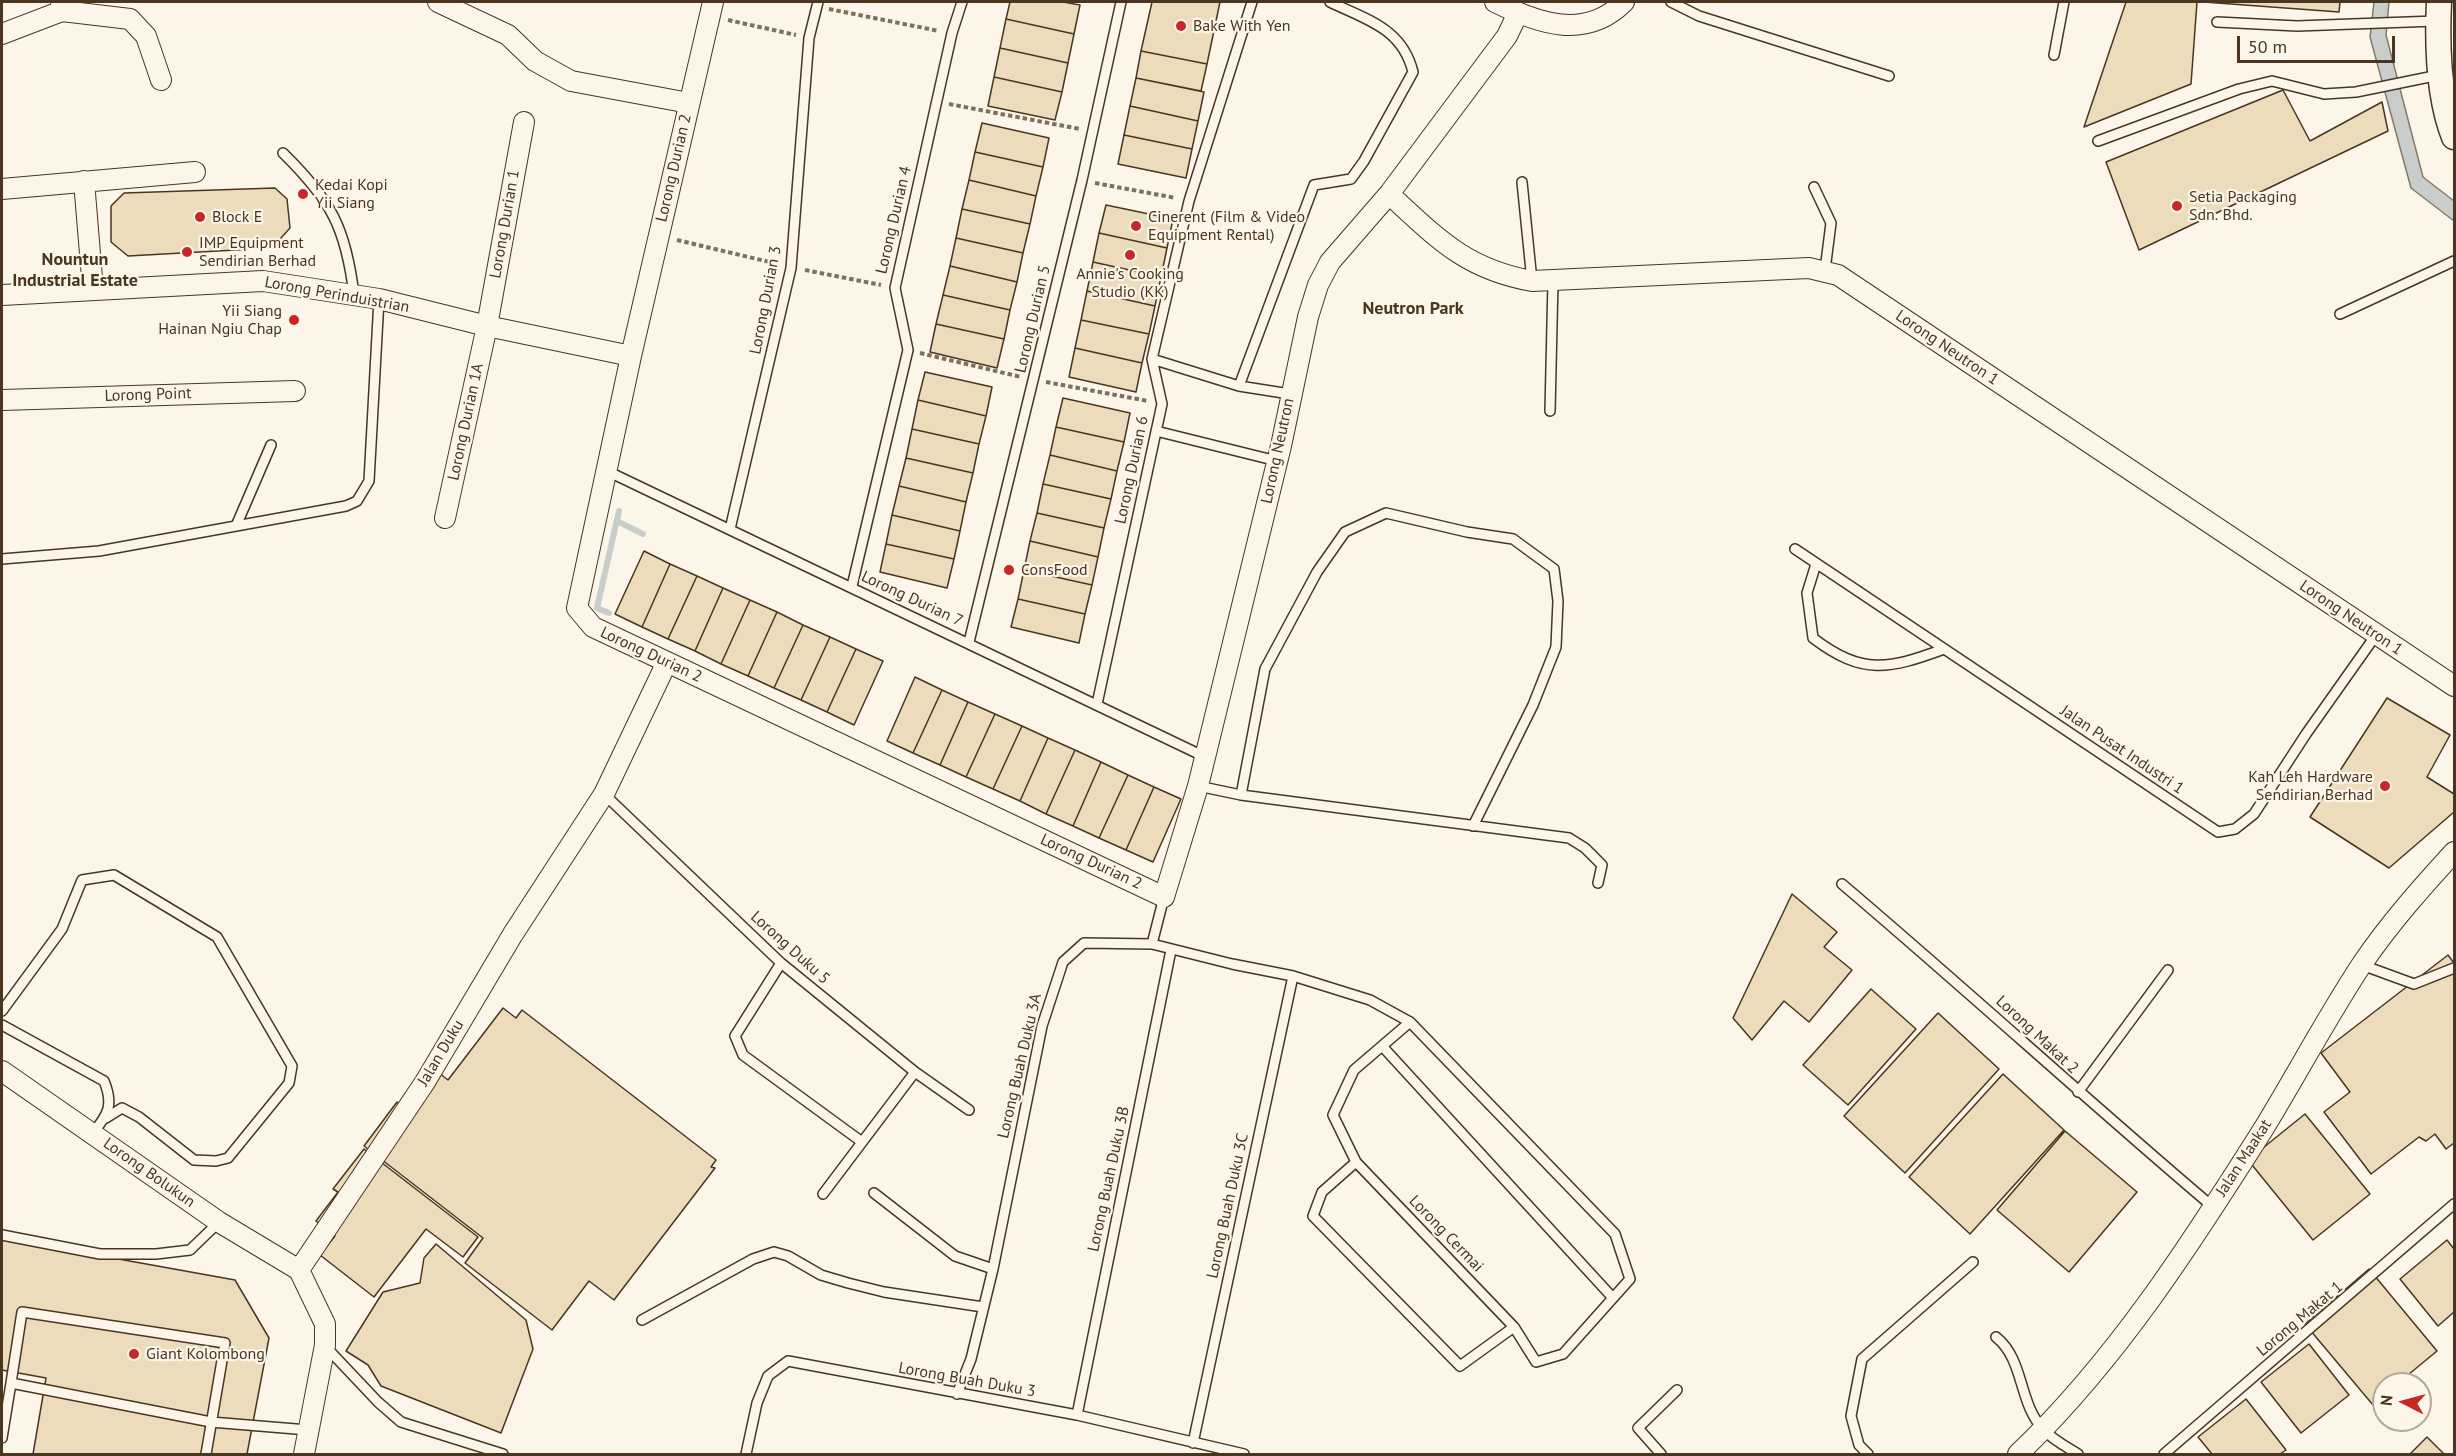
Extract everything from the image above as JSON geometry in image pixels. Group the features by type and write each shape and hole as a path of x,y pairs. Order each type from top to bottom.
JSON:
{"street":[{"path":"438,2 508,36 535,61 571,81 689,103"},
{"path":"1495,2 1518,13 1562,27 1594,22 1624,2"},
{"path":"2,34 61,6 130,19 146,36 161,80"},
{"name":"Lorong Durian 2","path":"711,8 631,356 577,608 593,627 1164,897"},
{"path":"2438,11 2441,75 2449,123 2454,137"},
{"name":"Lorong Neutron","path":"1164,897 1198,786 1203,756 1277,461 1290,394 1318,285 1330,262 1389,194 1507,36 1518,13"},
{"name":"Lorong Durian 1","path":"487,326 524,122"},
{"path":"2,189 195,172"},
{"path":"84,181 93,290"},
{"name":"Lorong Neutron 1","path":"1389,194 1446,247 1492,272 1532,281 1809,268 1825,270 1852,284 2454,686"},
{"name":"Lorong Perinduistrian","path":"2,295 263,281 379,299 487,326 631,356"},
{"name":"Lorong Durian 1A","path":"446,518 487,326"},
{"name":"Lorong Point","path":"2,400 295,391"},
{"name":"Jalan Duku","path":"299,1270 424,1082 513,934 604,794 667,662"},
{"name":"Jalan Maakat","path":"2018,1455 2044,1430 2140,1312 2213,1207 2362,964 2404,908 2454,852"},
{"name":"Lorong Bolukun","path":"2,1071 219,1222 299,1270"},
{"path":"299,1270 325,1324 325,1345 304,1455"}],"lane":[{"name":"Lorong Durian 4","path":"852,586 908,350 895,288 936,101 962,2"},
{"name":"Lorong Durian 5","path":"969,642 1082,180 1121,2"},
{"name":"Lorong Durian 6","path":"1097,704 1162,404 1152,360 1189,201 1252,2"},
{"path":"1239,386 1314,185 1351,179 1364,161 1413,72 1408,51 1387,31 1330,2"},
{"path":"1671,2 1699,16 1889,76"},
{"path":"2054,55 2064,2"},
{"name":"Lorong Durian 3","path":"730,529 791,268 809,38 817,4"},
{"path":"2217,22 2297,26 2391,24 2438,11"},
{"path":"2098,141 2239,89 2272,81 2324,94 2378,88 2441,75"},
{"path":"283,153 313,182 336,216 350,260 354,295"},
{"path":"1522,182 1532,281"},
{"path":"1814,187 1831,223 1825,270"},
{"path":"2340,314 2454,261"},
{"path":"1550,411 1553,281"},
{"path":"2,559 99,551 346,506 357,501 363,494 371,465 379,299"},
{"path":"1152,360 1239,386 1290,394"},
{"path":"1156,431 1277,461"},
{"path":"236,526 271,445"},
{"name":"Lorong Durian 7","path":"607,471 852,586 1203,756"},
{"path":"1241,795 1265,669 1317,572 1345,532 1386,513 1467,532 1513,539 1554,569 1558,601 1556,647 1533,705 1473,826"},
{"name":"Jalan Pusat Industri 1","path":"1795,549 2218,832 2235,829 2254,814 2306,734 2376,635"},
{"path":"1816,564 1807,593 1813,638 1838,657 1862,664 1901,664 1944,649"},
{"path":"2454,673 2454,686"},
{"path":"1198,786 1241,795 1569,838 1585,848 1602,865 1598,883"},
{"name":"Lorong Duku 5","path":"604,794 781,963 915,1072 969,1110"},
{"path":"2,1011 62,929 82,880 114,875 217,937 292,1066 289,1083 228,1158 216,1161 194,1160 140,1117 122,1108 106,1118 92,1134"},
{"name":"Lorong Makat 2","path":"1842,884 1959,983 2078,1092 2213,1207"},
{"name":"Lorong Neutron","path":"1152,944 1164,897"},
{"name":"Lorong Buah Duku 3A","path":"957,1394 971,1359 993,1269 1042,1026 1063,962 1084,943 1152,944 1293,976 1370,1000 1410,1022 1615,1234 1630,1279 1613,1298"},
{"name":"Lorong Buah Duku 3B","path":"1077,1415 1172,950"},
{"path":"781,963 735,1036 743,1055 862,1143"},
{"path":"2362,964 2414,984 2454,968"},
{"path":"2078,1092 2168,970"},
{"name":"Lorong Buah Duku 3C","path":"1193,1443 1293,976"},
{"name":"Lorong Cermai","path":"1410,1022 1354,1070 1334,1115 1356,1162 1514,1326 1536,1362 1563,1354 1613,1298"},
{"path":"2,1025 104,1081 111,1097 106,1118"},
{"path":"1382,1046 1613,1298"},
{"path":"823,1194 915,1072"},
{"path":"1356,1162 1322,1192 1313,1216 1460,1366 1514,1326"},
{"path":"874,1193 955,1256 993,1269"},
{"name":"Lorong Makat 1","path":"2164,1455 2454,1204"},
{"path":"2,1235 100,1254 156,1254 189,1250 219,1222"},
{"path":"642,1320 763,1254 774,1252 788,1256 821,1275 848,1283 983,1307"},
{"path":"1868,1455 1860,1445 1851,1416 1862,1359 1973,1262"},
{"path":"2,1437 22,1312 225,1342 206,1455"},
{"path":"1996,1337 2008,1346 2035,1417 2044,1430 2078,1455"},
{"path":"325,1345 378,1402 401,1422 503,1455"},
{"name":"Lorong Buah Duku 3","path":"746,1455 757,1403 768,1376 788,1361 1077,1415 1244,1455"},
{"path":"11,1383 212,1422 308,1430"},
{"path":"1661,1455 1638,1428 1677,1390"}],"path":[{"path":"817,4 952,33"},
{"path":"711,8 809,38"},
{"path":"936,101 1092,132"},
{"path":"1082,180 1189,201"},
{"path":"659,236 791,268 895,288"},
{"path":"908,350 1034,380 1162,404"}],"shaded area":[{"path":"2374,2 2389,2 2386,35 2423,177 2454,201 2454,221 2411,188 2370,37"}],"building":[{"path":"1010,2 1063,2 1080,5 1074,34 1006,19"},
{"name":"Bake With Yen","path":"1152,2 1220,2 1207,64 1141,51"},
{"path":"2126,2 2197,2 2191,84 2084,127"},
{"path":"2204,2 2340,2 2339,12"},
{"path":"1006,19 1074,34 1068,63 1000,48"},
{"path":"1000,48 1068,63 1062,92 994,77"},
{"path":"1141,51 1207,64 1201,91 1136,78"},
{"path":"994,77 1062,92 1055,120 988,106"},
{"path":"1136,78 1204,92 1198,121 1130,106"},
{"name":"Setia Packaging Sdn. Bhd.","path":"2283,90 2310,141 2382,102 2388,131 2139,250 2106,162"},
{"path":"1130,106 1198,121 1192,149 1124,135"},
{"path":"982,123 1049,138 1043,167 975,152"},
{"path":"1124,135 1192,149 1186,178 1118,164"},
{"path":"975,152 1043,167 1036,196 969,180"},
{"path":"969,180 1036,196 1030,224 962,209"},
{"name":"Block E","path":"275,188 287,199 290,228 272,248 128,256 111,242 111,206 124,193"},
{"name":"Cinerent (Film & Video Equipment Rental)","path":"1106,205 1173,219 1167,248 1099,233"},
{"path":"962,209 1030,224 1023,253 956,238"},
{"name":"Annie's Cooking Studio (KK)","path":"1099,233 1167,248 1161,277 1093,262"},
{"path":"956,238 1023,253 1017,282 950,266"},
{"path":"1093,262 1161,277 1155,306 1087,291"},
{"path":"950,266 1017,282 1010,310 943,295"},
{"path":"1087,291 1155,306 1149,334 1081,320"},
{"path":"943,295 1010,310 1004,339 936,324"},
{"path":"1081,320 1149,334 1142,363 1075,348"},
{"path":"936,324 1004,339 997,368 930,352"},
{"path":"1075,348 1142,363 1136,392 1069,377"},
{"path":"925,372 992,387 986,416 918,400"},
{"path":"1063,398 1130,413 1124,442 1056,427"},
{"path":"918,400 986,416 979,444 912,429"},
{"path":"1056,427 1124,442 1117,471 1050,455"},
{"path":"912,429 979,444 973,473 906,458"},
{"path":"1050,455 1117,471 1111,499 1043,484"},
{"path":"906,458 973,473 966,502 899,486"},
{"path":"1043,484 1111,499 1104,528 1037,513"},
{"path":"899,486 966,502 960,531 892,515"},
{"path":"1037,513 1104,528 1098,557 1030,541"},
{"path":"892,515 960,531 954,559 886,544"},
{"path":"1030,541 1098,557 1092,585 1024,570"},
{"path":"886,544 954,559 947,588 880,572"},
{"path":"644,551 670,564 642,627 615,614"},
{"path":"670,564 697,576 668,639 642,627"},
{"path":"1024,570 1092,585 1085,614 1018,599"},
{"path":"697,576 723,588 695,651 668,639"},
{"path":"723,588 750,600 721,664 695,651"},
{"path":"1018,599 1085,614 1079,643 1011,627"},
{"path":"750,600 777,612 748,676 721,664"},
{"path":"777,612 803,625 774,688 748,676"},
{"path":"803,625 830,637 801,700 774,688"},
{"path":"830,637 856,649 827,712 801,700"},
{"path":"856,649 883,661 854,725 827,712"},
{"path":"915,677 942,690 913,753 887,741"},
{"path":"942,690 968,702 940,765 913,753"},
{"name":"Kah Leh Hardware Sendirian Berhad","path":"2387,698 2450,735 2427,777 2454,794 2454,812 2389,868 2310,817"},
{"path":"968,702 995,714 966,777 940,765"},
{"path":"995,714 1022,726 993,789 966,777"},
{"path":"1022,726 1048,738 1020,801 993,789"},
{"path":"1048,738 1075,750 1046,814 1020,801"},
{"path":"1075,750 1101,762 1073,826 1046,814"},
{"path":"1101,762 1128,775 1099,838 1073,826"},
{"path":"1128,775 1154,787 1126,850 1099,838"},
{"path":"1154,787 1181,799 1153,862 1126,850"},
{"path":"1792,894 1837,932 1824,947 1852,970 1809,1022 1784,1001 1752,1040 1733,1018"},
{"path":"2448,955 2454,963 2454,1143 2446,1149 2435,1134 2426,1141 2419,1137 2371,1174 2324,1112 2350,1092 2321,1053"},
{"path":"1871,989 1916,1029 1848,1105 1803,1065"},
{"path":"503,1008 516,1018 522,1010 716,1160 711,1167 715,1168 614,1300 589,1281 552,1330 465,1263 483,1238 364,1146 397,1102 409,1112 439,1073 448,1080"},
{"path":"1938,1013 1999,1069 1905,1173 1844,1116"},
{"path":"2003,1074 2064,1130 1970,1234 1909,1177"},
{"path":"2305,1114 2370,1194 2313,1240 2248,1160"},
{"path":"2065,1131 2137,1192 2069,1272 1997,1210"},
{"path":"364,1149 478,1237 463,1257 426,1229 374,1297 320,1255 335,1236 316,1221 338,1192 333,1189"},
{"name":"Giant Kolombong","path":"2,1238 235,1280 269,1338 247,1454 33,1454 46,1378 2,1370"},
{"path":"2447,1240 2454,1249 2454,1312 2438,1326 2400,1279"},
{"path":"436,1244 526,1320 533,1349 501,1433 381,1386 368,1365 346,1351 383,1292 420,1283 424,1258"},
{"path":"2369,1269 2437,1351 2412,1372 2372,1372 2372,1404 2305,1324"},
{"path":"2309,1344 2349,1395 2301,1433 2261,1382"},
{"path":"2246,1399 2286,1450 2280,1454 2212,1454 2198,1437"},
{"path":"2427,1437 2444,1454 2410,1454"}],"waterway":[{"path":"609,613 597,608 619,511"},
{"path":"617,521 643,534"}],"place":[{"name":"Bake With Yen","path":"1181,26"},
{"name":"Kedai Kopi Yii Siang","path":"303,194"},
{"name":"Setia Packaging Sdn. Bhd.","path":"2177,206"},
{"name":"Block E","path":"200,217"},
{"name":"Cinerent (Film & Video Equipment Rental)","path":"1136,226"},
{"name":"IMP Equipment Sendirian Berhad","path":"187,252"},
{"name":"Annie's Cooking Studio (KK)","path":"1130,255"},
{"name":"Yii Siang Hainan Ngiu Chap","path":"294,320"},
{"name":"ConsFood","path":"1009,570"},
{"name":"Kah Leh Hardware Sendirian Berhad","path":"2385,786"},
{"name":"Giant Kolombong","path":"134,1354"}],"district":[{"name":"Nountun Industrial Estate","path":"75,270"},
{"name":"Neutron Park","path":"1413,309"}]}
